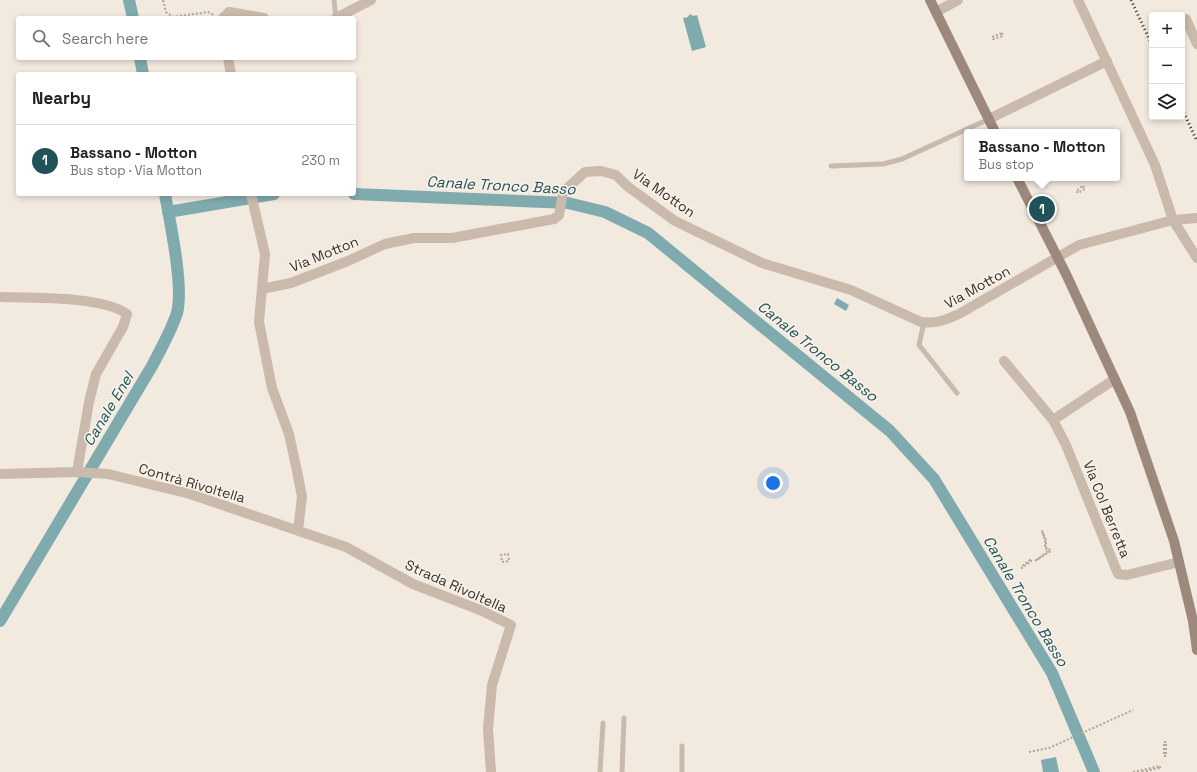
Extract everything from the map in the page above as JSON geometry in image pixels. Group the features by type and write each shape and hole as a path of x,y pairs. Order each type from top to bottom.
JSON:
{"main road":[{"path":"930,0 994,129"},
{"path":"1018,181 1066,274 1130,412 1174,541 1195,621 1197,650"}],"street":[{"path":"340,16 371,0"},
{"path":"936,12 958,0"},
{"path":"1078,0 1155,165 1173,220 1197,258"},
{"path":"219,16 228,12 252,16"},
{"path":"1186,19 1197,44"},
{"path":"228,60 231,72"},
{"path":"989,119 1107,62"},
{"name":"Via Motton","path":"262,289 291,283 348,261 385,244 414,238 452,238 554,219 559,215 563,192 585,172 601,172 616,175 627,186 675,221 762,263 851,290 924,322 940,323 959,314 1079,245 1173,220 1197,218"},
{"path":"252,196 265,254 259,322 272,388 289,434 302,497 298,530"},
{"path":"0,297 45,298 98,303 118,307 127,314 123,327 96,374 89,402 77,472"},
{"name":"Via Col Berretta","path":"1004,361 1053,420 1066,445 1118,574 1127,575 1179,562"},
{"path":"1053,420 1115,379"},
{"name":"Contrà Rivoltella","path":"0,474 77,472 108,474 190,494 298,530"},
{"name":"Strada Rivoltella","path":"298,530 346,547 413,584 480,610 511,625 492,685 488,729 491,772"}],"lane":[{"path":"334,0 336,16"},
{"path":"967,129 989,119"},
{"path":"831,166 884,164 902,159 964,130"},
{"path":"924,322 918,345 957,393"},
{"path":"622,772 624,718"},
{"path":"600,772 603,723"},
{"path":"682,746 682,772"}],"path":[{"path":"163,0 166,12 172,16"},
{"path":"180,16 208,12 219,16"},
{"path":"1002,33 1003,36 993,39 992,37 1002,33"},
{"path":"1043,531 1046,540 1046,547 1050,551 1035,561 1048,551 1045,547 1043,531"},
{"path":"508,554 509,561 502,562 501,555 508,554"},
{"path":"1030,560 1031,561 1022,568 1021,567 1030,560"},
{"path":"1029,752 1049,748 1133,710"},
{"path":"1164,742 1166,742 1166,756 1164,756 1164,742"},
{"path":"1133,772 1160,766 1160,768 1142,772"}],"water":[{"path":"690,14 693,16 697,15 706,47 692,51 683,18 688,17"},
{"path":"837,298 849,305 846,311 834,304"},
{"path":"1056,757 1059,772 1043,772 1041,760"}],"waterway":[{"name":"Canale Enel","path":"129,0 133,16"},
{"name":"Canale Enel","path":"140,60 143,72"},
{"name":"Canale Tronco Basso","path":"356,194 568,203 605,212 648,233 890,431 934,479 1052,673 1094,772"},
{"name":"Canale Enel","path":"0,621 152,366 175,320 179,302 178,271 165,196"},
{"name":"Canale Tronco Basso","path":"168,212 262,196"}],"railway":[{"path":"1131,0 1149,39"},
{"path":"1185,115 1197,141"}],"place":[{"name":"Bassano - Motton","path":"1042,209"}]}
